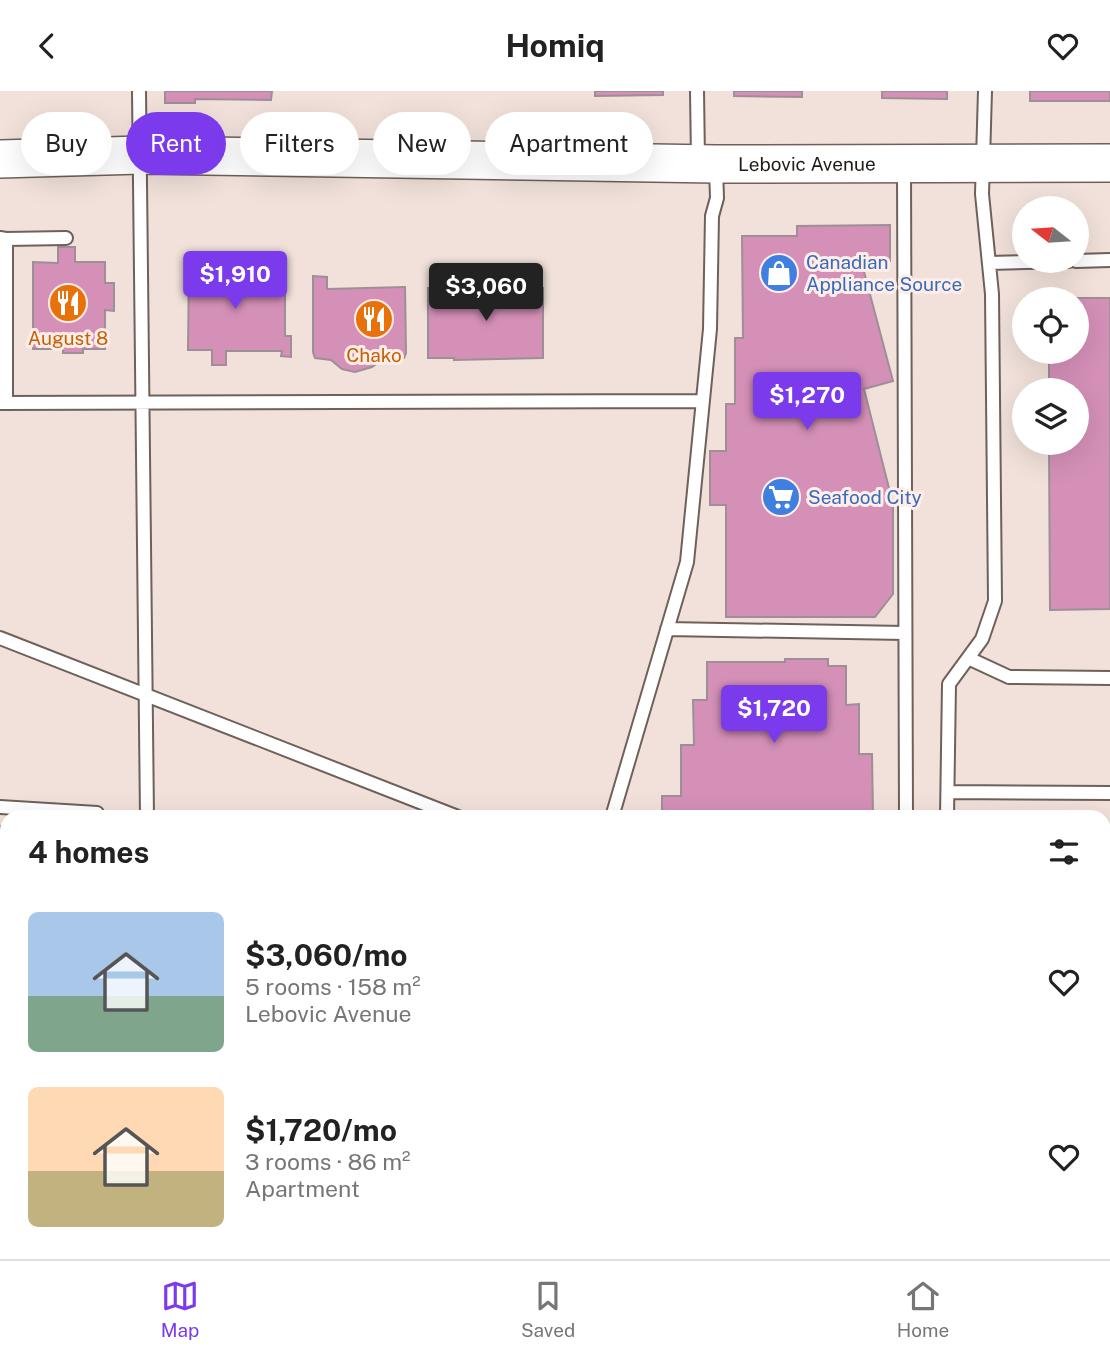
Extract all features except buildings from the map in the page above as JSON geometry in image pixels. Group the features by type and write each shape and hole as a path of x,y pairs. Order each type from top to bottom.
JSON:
{"street":[{"name":"Lebovic Avenue","path":"0,159 126,155"},
{"name":"Lebovic Avenue","path":"226,156 707,164 1110,163"}],"lane":[{"path":"139,91 140,112"},
{"path":"614,810 687,562 710,329 712,216 717,198 707,164 697,91"},
{"path":"947,810 949,684 982,639 995,601 992,294 982,194 985,91"},
{"path":"904,162 906,810"},
{"path":"141,175 147,810"},
{"path":"66,239 3,238 3,403 702,401"},
{"path":"1089,261 1110,260"},
{"path":"989,263 1012,262"},
{"path":"667,629 905,632"},
{"path":"0,638 440,810"},
{"path":"968,658 1009,677 1110,678"},
{"path":"948,792 1110,793"},
{"path":"0,807 48,810"}],"place":[{"name":"Canadian Appliance Source","path":"779,273"},
{"name":"August 8","path":"68,303"},
{"name":"Chako","path":"374,319"},
{"name":"Seafood City","path":"781,497"}]}
